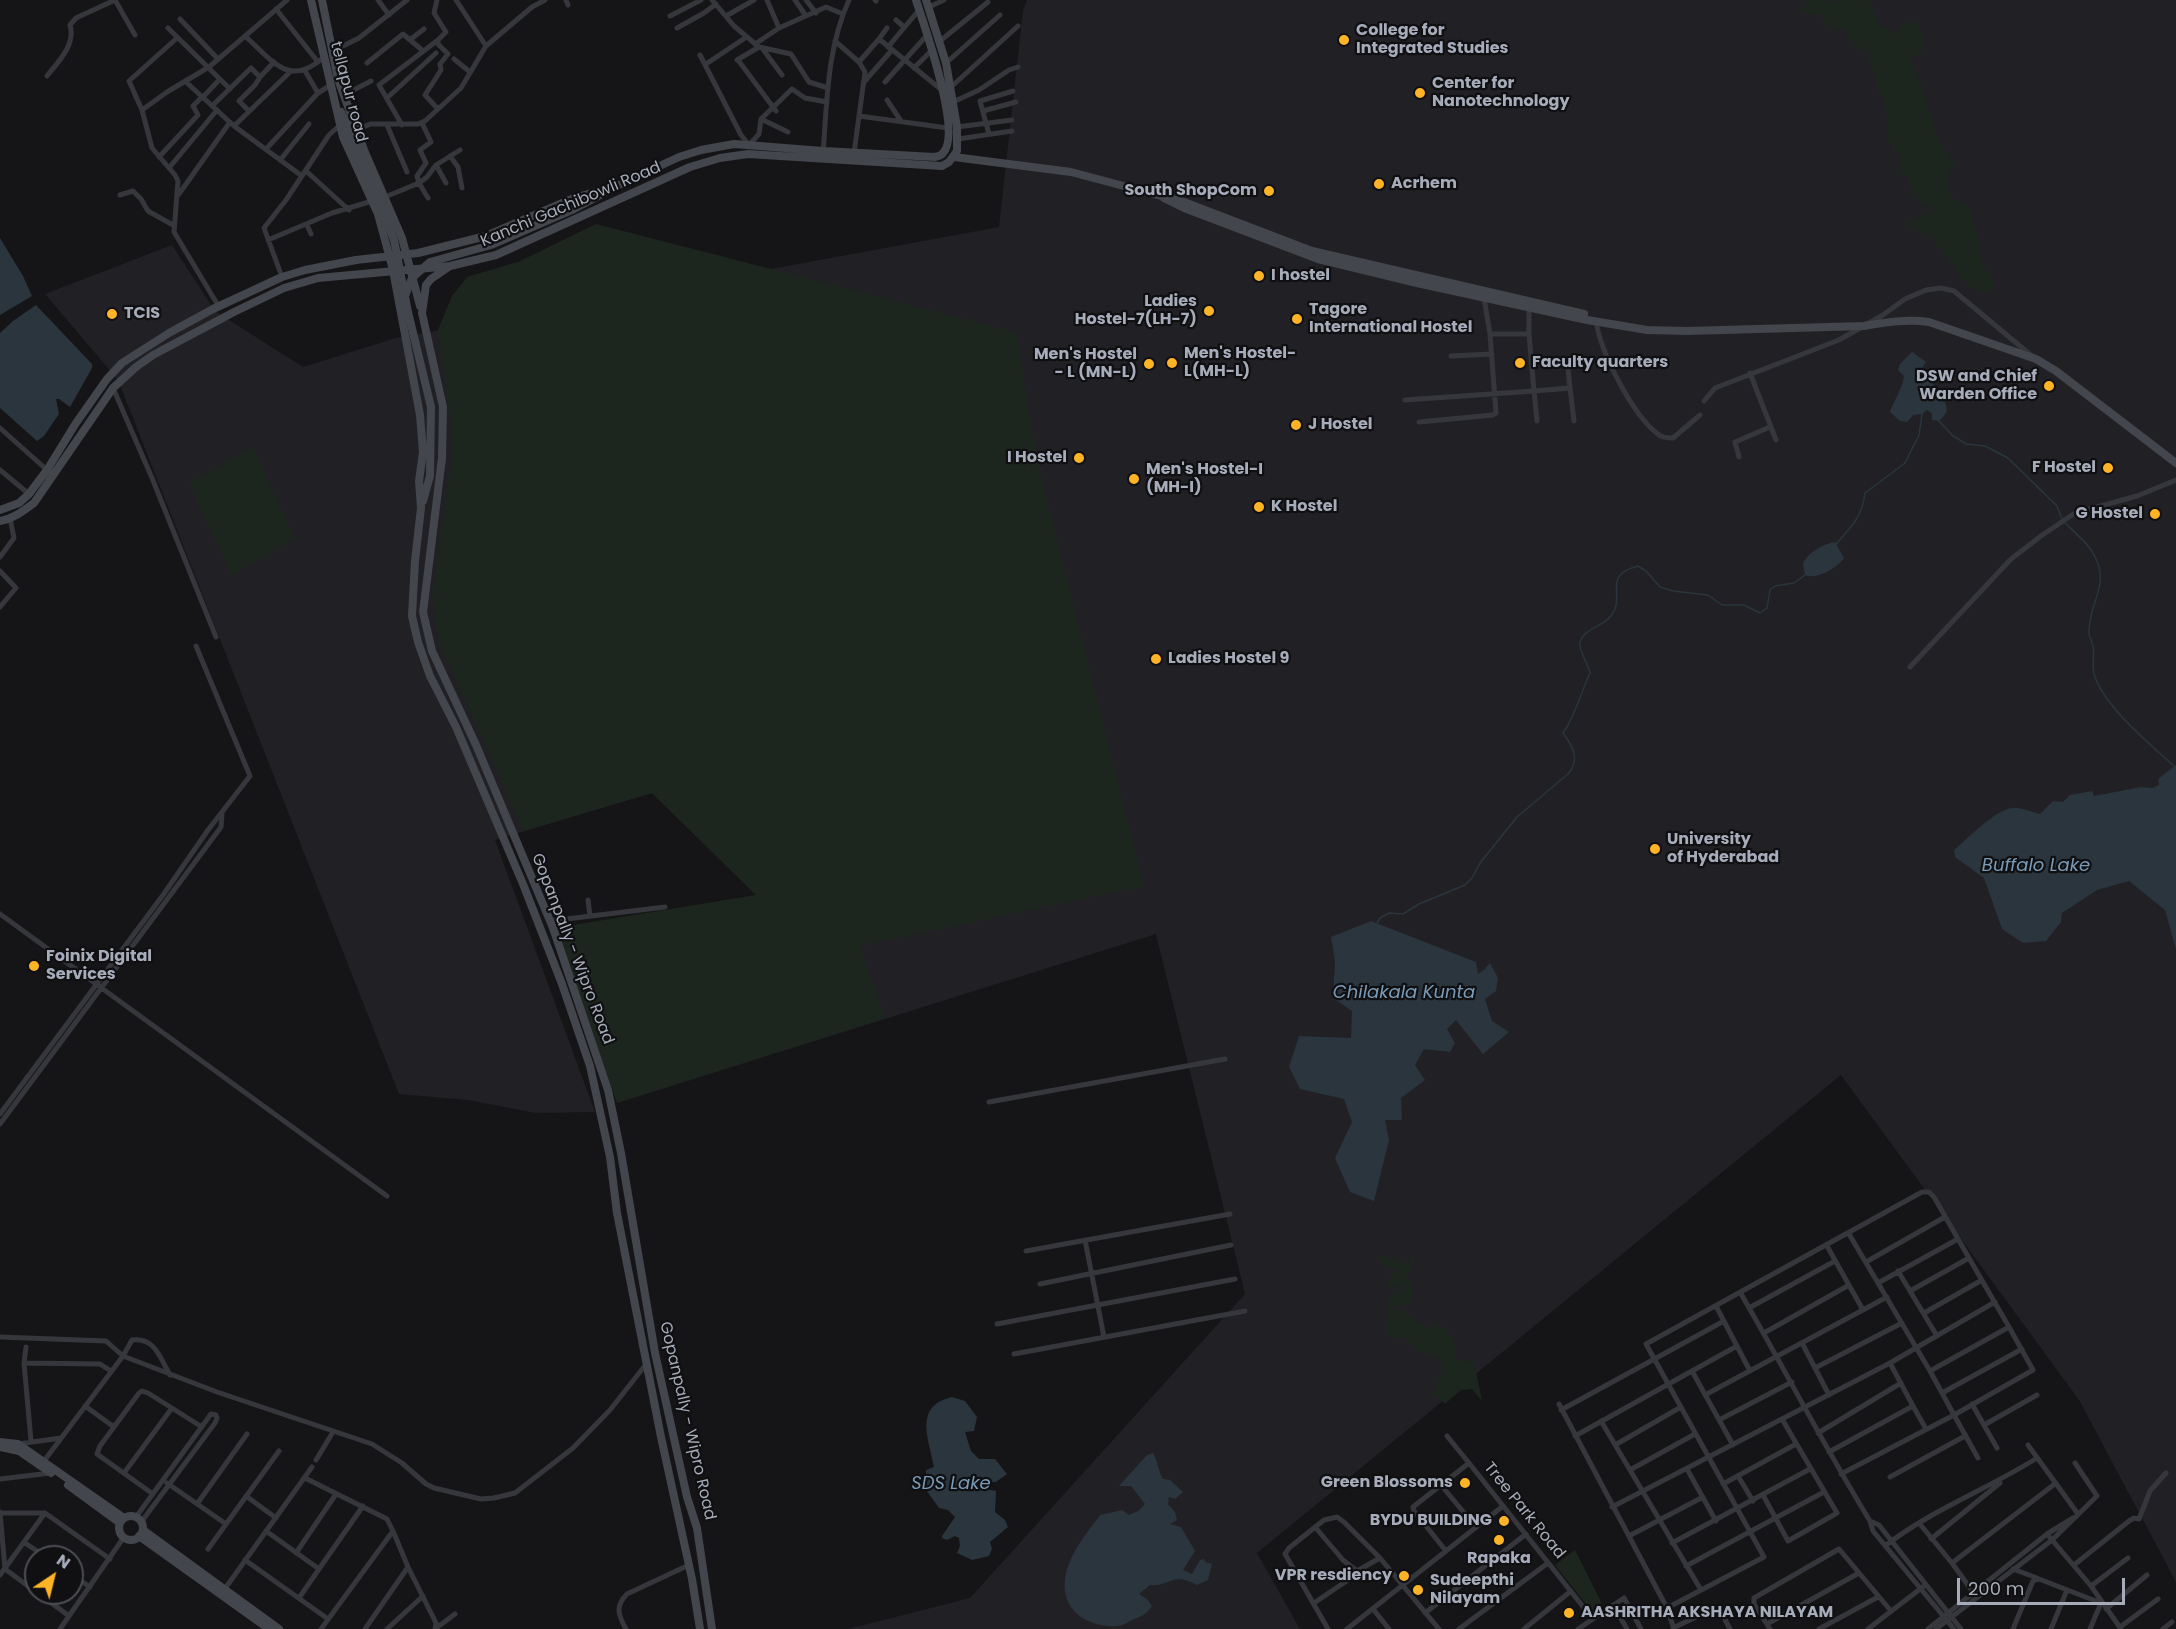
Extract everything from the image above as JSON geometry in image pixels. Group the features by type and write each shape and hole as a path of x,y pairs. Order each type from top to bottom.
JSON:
{"main road":[{"name":"tellapur road","path":"311,0 321,59 331,85 343,137 378,214 393,270"},
{"path":"322,0 344,95 402,238 422,313"},
{"path":"916,0 953,102 958,139 954,157 1039,166 1071,172 1184,202 1312,251 1596,321 1647,330 1863,326 1913,320 1929,322 2036,359 2056,371 2176,463"},
{"path":"928,4 946,63 948,128"},
{"name":"Gopanpally - Wipro Road","path":"331,85 394,240 431,407 430,476 421,508 412,616 423,659 475,770 530,901 590,1066 610,1157 618,1213 700,1629"},
{"name":"Kanchi Gachibowli Road","path":"0,521 10,518 34,503 113,388 136,367 173,343 284,288 318,278 450,266 496,255 690,167 720,158 748,154 854,153 935,157 943,153 948,128"},
{"name":"Kanchi Gachibowli Road","path":"0,509 19,503 29,494 107,379 123,363 169,333 282,277 356,260 407,255 486,236 574,198 619,185 694,152 735,144 942,166 954,157"},
{"path":"405,296 412,278 430,262 490,245 574,210 619,185"},
{"path":"1164,198 1318,259 1484,298 1529,304"},
{"name":"Gopanpally - Wipro Road","path":"450,266 426,285 422,313 443,407 442,458 423,612 432,651 550,921 608,1090 656,1353 687,1497 697,1528 712,1629"},
{"name":"Gopanpally - Wipro Road","path":"393,270 422,434 423,452 419,481 421,508"},
{"path":"447,712 458,707"},
{"path":"592,1078 603,1076"},
{"path":"0,1442 17,1447 44,1461 122,1520"},
{"path":"0,1448 17,1447 51,1473 122,1520"},
{"path":"122,1520 130,1516 139,1519 141,1533 274,1628"},
{"path":"122,1520 120,1532 124,1537 133,1539 141,1533"},
{"path":"692,1580 704,1574"}],"street":[{"path":"46,76 66,54 72,33 70,25 72,21 115,0 135,35"},
{"path":"142,110 209,67 277,5 287,0"},
{"path":"378,0 390,15"},
{"path":"333,51 358,38 407,0"},
{"path":"402,125 380,84 446,32 434,13 437,0"},
{"path":"456,0 486,46"},
{"path":"357,130 370,124 422,123 461,88 486,46 532,7 545,0"},
{"path":"670,16 701,0"},
{"path":"726,16 754,0"},
{"path":"767,0 779,28"},
{"path":"795,0 806,16"},
{"path":"806,0 816,13"},
{"path":"823,155 828,88 835,41 849,0"},
{"path":"928,4 944,0"},
{"path":"677,28 704,13 714,2 745,38 758,46 790,54 809,82 828,88"},
{"path":"940,41 988,2"},
{"path":"245,36 274,62 290,72 305,71 321,59 277,5"},
{"path":"774,109 737,60 779,28 828,6 843,14"},
{"path":"864,82 919,10"},
{"path":"946,63 1000,15"},
{"path":"180,19 218,59"},
{"path":"896,20 904,27"},
{"path":"879,39 914,68 948,89 1018,26"},
{"path":"168,28 230,89"},
{"path":"859,62 887,28"},
{"path":"411,39 424,29"},
{"path":"367,63 403,34 422,50"},
{"path":"885,82 928,34"},
{"path":"177,38 129,81 142,110 150,144 178,181 173,225 179,242 219,307"},
{"path":"706,64 745,38"},
{"path":"438,40 438,45 448,54 440,64 441,70 425,94 438,110"},
{"path":"835,41 859,62 865,72 854,153"},
{"path":"758,46 783,75"},
{"path":"914,68 933,49"},
{"path":"387,98 436,52"},
{"path":"700,55 741,135 750,145 759,134 761,119 774,109 792,88 805,98 827,102"},
{"path":"454,59 470,72"},
{"path":"249,111 239,100 274,62"},
{"path":"953,102 1018,67"},
{"path":"212,106 249,68 260,77"},
{"path":"305,71 318,93"},
{"path":"178,196 232,124 290,72"},
{"path":"159,157 198,115 193,106 220,79"},
{"path":"344,95 371,81"},
{"path":"186,82 232,124 304,173 349,210"},
{"path":"266,149 318,93 331,85"},
{"path":"989,134 980,101 1013,91"},
{"path":"888,100 902,122"},
{"path":"983,111 1016,102"},
{"path":"169,168 217,111"},
{"path":"860,116 948,128"},
{"path":"761,119 788,132"},
{"path":"957,128 1012,120"},
{"path":"422,123 431,142 420,150 426,163 418,174 418,183 428,198"},
{"path":"281,159 309,124"},
{"path":"387,124 407,172"},
{"path":"282,277 264,228 329,135 340,125"},
{"path":"958,139 1012,131"},
{"path":"385,197 418,183 427,177 436,165 460,150"},
{"path":"450,156 459,170 462,188"},
{"path":"436,165 446,183"},
{"path":"120,195 133,191 148,211 173,225"},
{"path":"268,240 332,213 349,210 372,201"},
{"path":"307,225 311,234"},
{"path":"1704,401 1715,388 1839,340 1883,315 1905,299 1926,290 1941,288 1954,291 2036,359"},
{"path":"1419,422 1493,415 1497,410 1490,334 1484,298"},
{"path":"1529,304 1529,334 1537,422"},
{"path":"1596,321 1598,333 1613,370 1636,411 1661,437 1673,438 1700,415"},
{"path":"1490,334 1529,334"},
{"path":"1451,356 1492,354"},
{"path":"1568,369 1574,421"},
{"path":"1750,373 1776,440"},
{"path":"113,388 216,637"},
{"path":"1405,400 1570,388"},
{"path":"1739,457 1735,442 1770,427"},
{"path":"0,429 47,470"},
{"path":"0,470 29,494"},
{"path":"1910,667 2012,559 2041,536 2075,513 2137,496 2176,480"},
{"path":"0,557 14,538 10,518"},
{"path":"0,572 16,588 0,607"},
{"path":"0,1124 164,896 208,830 250,776 196,646"},
{"path":"588,900 590,916"},
{"path":"550,921 665,907"},
{"path":"0,914 387,1196"},
{"path":"0,1114 99,986"},
{"path":"988,1102 1225,1059"},
{"path":"1667,1608 1764,1557 1646,1344 1922,1192 1929,1192 2033,1370 1954,1415 1841,1474"},
{"path":"1026,1251 1230,1214"},
{"path":"1866,1262 1945,1217"},
{"path":"1849,1234 1917,1348 1978,1458"},
{"path":"1878,1282 1958,1239"},
{"path":"1085,1240 1104,1337"},
{"path":"1040,1284 1230,1245"},
{"path":"1827,1246 1863,1310"},
{"path":"1910,1291 1969,1258"},
{"path":"1749,1308 1835,1261"},
{"path":"1898,1271 1937,1336"},
{"path":"997,1324 1235,1279"},
{"path":"1923,1313 1982,1280"},
{"path":"1764,1333 1849,1284"},
{"path":"1740,1292 1806,1407 1841,1474 1870,1521 1873,1531 1924,1586"},
{"path":"1705,1395 1887,1297"},
{"path":"1612,1507 1890,1363 1995,1302"},
{"path":"1716,1306 1750,1371"},
{"path":"1014,1354 1245,1311"},
{"path":"1724,1321 1655,1360 1560,1407 1667,1608 1673,1629 1715,1608 1722,1614 1730,1629"},
{"path":"1815,1368 1902,1323"},
{"path":"1930,1371 2009,1327"},
{"path":"0,1337 106,1341 123,1356 170,1375 372,1444 402,1463 426,1484 481,1499 515,1493 573,1448 610,1410 647,1363"},
{"path":"44,1461 123,1356 132,1340 146,1340 153,1345 170,1375"},
{"path":"1802,1343 1829,1395"},
{"path":"1575,1436 1737,1346"},
{"path":"26,1347 24,1363 31,1442"},
{"path":"1942,1393 2022,1349"},
{"path":"24,1363 100,1364 111,1371"},
{"path":"1890,1363 1926,1429"},
{"path":"1692,1371 1733,1445"},
{"path":"1719,1420 1792,1382"},
{"path":"1818,1433 1901,1383"},
{"path":"153,1494 97,1454 114,1427 140,1392 148,1393 202,1427"},
{"path":"1984,1425 2037,1395"},
{"path":"1972,1404 1997,1448"},
{"path":"84,1406 114,1427"},
{"path":"1829,1452 1912,1406"},
{"path":"1615,1445 1681,1407"},
{"path":"124,1473 172,1408"},
{"path":"211,1414 216,1415 215,1423 139,1519 153,1494 211,1414"},
{"path":"1763,1495 1788,1541 1837,1513 1782,1419"},
{"path":"1602,1421 1701,1590"},
{"path":"316,1460 333,1432"},
{"path":"197,1504 247,1434"},
{"path":"1630,1470 1695,1434"},
{"path":"1447,1436 1469,1463"},
{"path":"1890,1477 1965,1436"},
{"path":"17,1447 31,1442 61,1438"},
{"path":"1723,1484 1796,1444"},
{"path":"2028,1445 2056,1483 2076,1516"},
{"path":"208,1549 279,1451"},
{"path":"1885,1546 1919,1523 2010,1475 2037,1458"},
{"name":"Tree Park Road","path":"1446,1551 1413,1508 1469,1463 1592,1618"},
{"path":"1928,1629 2052,1540 2097,1496 2075,1463"},
{"path":"223,1592 312,1467"},
{"path":"1687,1469 1716,1521"},
{"path":"1672,1543 1810,1469"},
{"path":"0,1479 51,1473"},
{"path":"2074,1565 2128,1521 2134,1518 2139,1519 2150,1491 2166,1473"},
{"path":"1932,1539 2010,1475"},
{"path":"1738,1476 1753,1501"},
{"path":"305,1478 387,1519 436,1623 435,1629"},
{"path":"163,1480 226,1524"},
{"path":"1952,1563 2056,1483"},
{"path":"1441,1485 1476,1527"},
{"path":"1686,1566 1824,1492"},
{"path":"296,1553 336,1494"},
{"path":"246,1496 276,1518"},
{"path":"1629,1536 1703,1497"},
{"path":"299,1598 363,1506"},
{"path":"1347,1629 1503,1506"},
{"path":"24,1583 5,1569 0,1512 45,1513 110,1559"},
{"path":"0,1575 45,1513"},
{"path":"1975,1595 2047,1534 2076,1516"},
{"path":"1328,1629 1285,1554 1315,1527 1330,1517 1337,1517 1344,1522 1380,1558 1437,1628"},
{"path":"1870,1521 1879,1525 1892,1541 1954,1629"},
{"path":"1919,1523 1975,1595"},
{"path":"1315,1527 1343,1560 1357,1571"},
{"path":"266,1531 319,1569"},
{"path":"321,1629 393,1531"},
{"path":"1425,1613 1526,1534"},
{"path":"2047,1534 2091,1586 2121,1628 2158,1599"},
{"path":"60,1629 124,1537"},
{"path":"1859,1573 1769,1626 1754,1604 1754,1598 1839,1549 1892,1611"},
{"path":"1314,1603 1348,1580 1357,1571 1380,1558"},
{"path":"2091,1586 2128,1558"},
{"path":"245,1560 328,1619"},
{"path":"1459,1629 1548,1563"},
{"path":"626,1629 618,1610 620,1602 627,1594 689,1564"},
{"path":"365,1629 408,1567"},
{"path":"2013,1569 2101,1603"},
{"path":"2106,1609 2147,1575"},
{"path":"2013,1629 2033,1581 2039,1579"},
{"path":"84,1583 90,1587"},
{"path":"1868,1629 1924,1586"},
{"path":"2051,1629 2067,1590"},
{"path":"1524,1629 1571,1591"},
{"path":"387,1629 423,1596"},
{"path":"1819,1629 1878,1597"},
{"path":"1578,1629 1624,1598 1641,1629"},
{"path":"2090,1629 2101,1603"},
{"path":"54,1605 69,1616"},
{"path":"1613,1605 1627,1629"},
{"path":"1373,1609 1389,1629"},
{"path":"435,1629 455,1614"},
{"path":"1936,1629 1947,1616"},
{"path":"1947,1616 1961,1629"},
{"path":"2163,1629 2172,1622"}],"shaded area":[{"name":"University of Hyderabad","path":"1027,0 2176,0 2176,1582 2079,1400 1841,1075 1257,1553 1300,1629 848,1629 970,1598 1245,1294 1156,934 617,1103 756,895 652,793 495,840 595,1112 536,1113 468,1100 399,1094 118,380 45,294 172,245 215,311 303,367 396,338 999,227 1023,11"},
{"path":"1808,0 1827,0 1830,5 1834,0 1869,0 1879,24 1895,34 1903,23 1918,23 1923,36 1923,52 1909,58 1923,88 1936,135 1955,164 1946,176 1949,196 1969,206 1977,232 1981,261 1995,284 1988,293 1969,286 1932,238 1903,224 1934,210 1913,196 1908,176 1896,174 1901,158 1888,141 1888,117 1867,52 1855,46 1845,29 1834,31 1820,15 1801,13"},
{"path":"596,224 1016,332 1037,459 1144,886 859,946 886,1018 617,1103 555,928 756,895 652,793 524,831 440,644 432,594 451,463 450,419 438,330 452,296 467,277 518,262"},
{"path":"252,447 296,539 231,575 189,483"},
{"path":"1376,1255 1396,1258 1409,1265 1412,1257 1415,1257 1413,1267 1407,1276 1414,1289 1413,1302 1395,1308 1428,1328 1438,1323 1451,1334 1457,1360 1474,1362 1482,1401 1472,1389 1461,1390 1445,1404 1433,1393 1438,1387 1438,1378 1444,1368 1439,1359 1417,1351 1405,1338 1385,1336 1390,1297 1402,1290 1401,1284 1391,1287 1386,1281 1398,1271 1384,1264"},
{"path":"1575,1550 1603,1606 1593,1613 1555,1565"}],"water":[{"path":"0,238 32,296 0,315"},
{"path":"36,305 92,364 92,368 70,407 56,399 59,414 44,436 37,441 0,408 0,333"},
{"path":"1912,352 1926,362 1921,370 1938,390 1947,408 1939,421 1932,420 1932,413 1927,410 1922,414 1913,415 1907,422 1900,421 1890,412 1904,376 1898,370 1900,364"},
{"path":"1835,542 1844,558 1841,562 1821,574 1805,575 1803,563 1809,555"},
{"name":"Buffalo Lake","path":"2176,765 2176,949 2165,910 2129,881 2097,890 2062,913 2061,922 2046,941 2023,943 2002,929 1984,878 1955,857 1954,850 1989,819 2005,810 2019,808 2040,814 2053,801 2063,802 2070,795 2092,791 2094,796 2141,787 2153,788 2159,785 2158,779"},
{"name":"Chilakala Kunta","path":"1371,921 1476,962 1478,974 1490,963 1498,978 1496,991 1485,999 1492,1021 1509,1032 1483,1054 1456,1020 1447,1029 1455,1043 1450,1052 1424,1049 1415,1065 1425,1080 1401,1098 1402,1120 1385,1120 1389,1140 1374,1201 1350,1192 1335,1158 1352,1122 1344,1099 1300,1089 1289,1067 1299,1036 1351,1038 1352,1011 1333,998 1335,961 1331,937"},
{"name":"SDS Lake","path":"952,1397 965,1401 977,1417 974,1431 965,1432 971,1451 979,1459 995,1459 1007,1474 996,1482 975,1482 976,1487 996,1491 995,1512 1005,1520 1008,1527 990,1542 992,1549 989,1556 972,1560 957,1553 960,1546 959,1538 955,1536 947,1540 942,1538 955,1517 948,1510 939,1508 919,1480 926,1474 926,1470 934,1467 927,1435 928,1416 932,1408 940,1401"},
{"path":"1153,1453 1163,1479 1170,1480 1183,1492 1175,1499 1169,1497 1168,1504 1175,1512 1177,1520 1170,1524 1181,1527 1195,1551 1183,1570 1192,1574 1200,1560 1204,1559 1205,1562 1212,1564 1208,1580 1197,1585 1176,1579 1163,1584 1150,1585 1139,1594 1152,1606 1145,1614 1120,1626 1096,1624 1079,1615 1067,1600 1065,1579 1070,1561 1100,1515 1122,1510 1129,1515 1138,1511 1145,1504 1131,1486 1119,1486 1147,1455"}],"waterway":[{"path":"1836,544 1859,515 1865,493 1905,463 1919,435 1922,414"},
{"path":"1939,421 1952,435 1966,444 1985,446 2008,458 2057,506 2062,519"},
{"path":"2065,523 2084,541 2098,564 2100,584 2089,633 2093,646 2095,677 2119,713 2174,766"},
{"path":"1377,923 1380,918 1389,913 1403,914 1419,904 1465,885 1517,817 1569,773 1575,757 1563,733 1590,673 1580,642 1585,634 1609,618 1616,602 1617,581 1626,570 1638,566 1646,571 1660,587 1673,591 1708,595 1722,605 1744,605 1760,613 1767,608 1770,590 1775,586 1794,583 1805,575"}],"place":[{"name":"College for Integrated Studies","path":"1344,40"},
{"name":"Center for Nanotechnology","path":"1420,93"},
{"name":"Acrhem","path":"1379,184"},
{"name":"South ShopCom","path":"1269,191"},
{"name":"I hostel","path":"1259,276"},
{"name":"Ladies Hostel-7(LH-7)","path":"1209,311"},
{"name":"TCIS","path":"112,314"},
{"name":"Tagore International Hostel","path":"1297,319"},
{"name":"Men's Hostel- L(MH-L)","path":"1172,363"},
{"name":"Faculty quarters","path":"1520,363"},
{"name":"Men's Hostel - L (MN-L)","path":"1149,364"},
{"name":"DSW and Chief Warden Office","path":"2049,386"},
{"name":"J Hostel","path":"1296,425"},
{"name":"I Hostel","path":"1079,458"},
{"name":"F Hostel","path":"2108,468"},
{"name":"Men's Hostel-I (MH-I)","path":"1134,479"},
{"name":"K Hostel","path":"1259,507"},
{"name":"G Hostel","path":"2155,514"},
{"name":"Ladies Hostel 9","path":"1156,659"},
{"name":"University of Hyderabad","path":"1655,849"},
{"name":"Foinix Digital Services","path":"34,966"},
{"name":"Green Blossoms","path":"1465,1483"},
{"name":"BYDU BUILDING","path":"1504,1521"},
{"name":"Rapaka","path":"1499,1540"},
{"name":"VPR resdiency","path":"1404,1576"},
{"name":"Sudeepthi Nilayam","path":"1418,1590"},
{"name":"AASHRITHA AKSHAYA NILAYAM","path":"1569,1613"}]}
